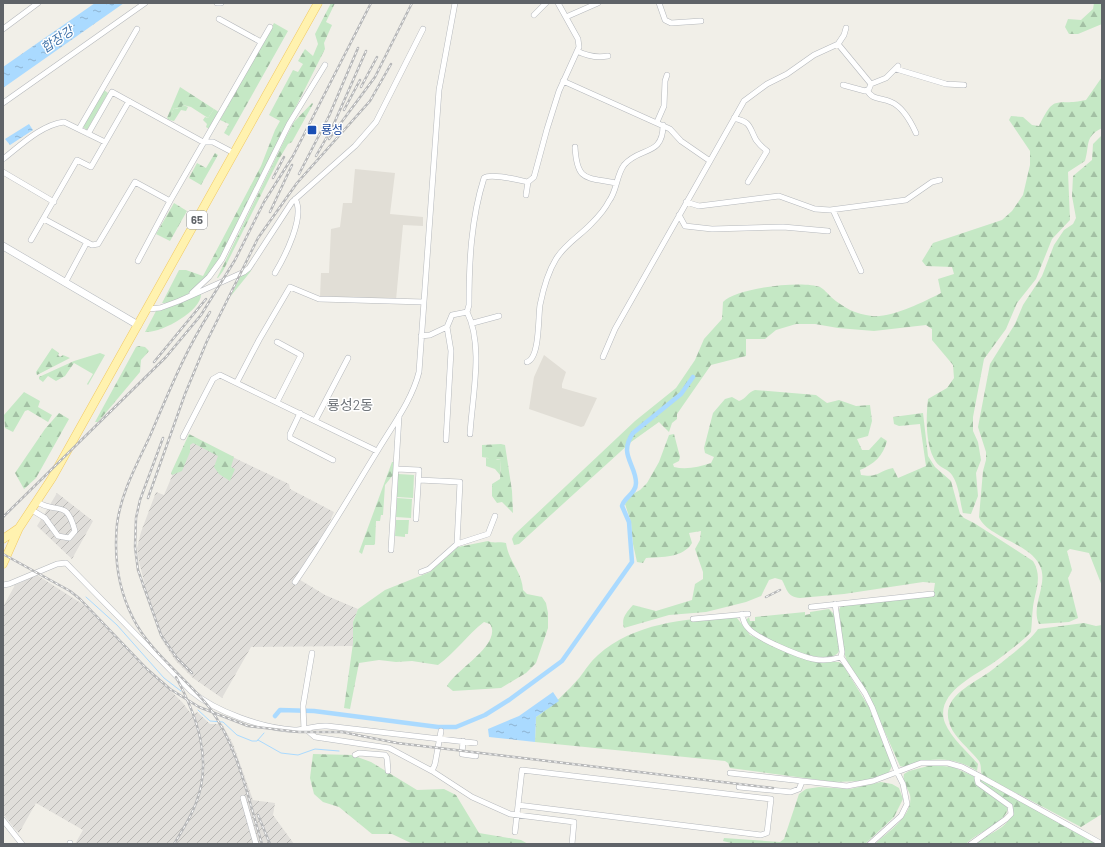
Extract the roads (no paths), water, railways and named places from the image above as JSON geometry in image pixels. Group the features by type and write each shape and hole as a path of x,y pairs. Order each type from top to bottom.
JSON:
{"main road":[{"name":"65","path":"3,564 19,528 37,502 147,310 318,3"},
{"name":"65","path":"3,539 19,528"}],"street":[{"path":"3,29 38,3"},
{"path":"3,103 145,3"},
{"path":"295,582 322,544 399,415 416,383 424,302 432,145 441,75 455,3"},
{"path":"534,15 546,3"},
{"path":"526,195 528,182 534,177 547,129 563,81 581,43 558,3"},
{"path":"659,3 665,20 671,22 701,21"},
{"path":"566,17 594,4"},
{"path":"219,19 261,42"},
{"path":"138,261 203,142 270,26"},
{"path":"604,357 615,329 744,101 762,87 787,74 818,52 838,44 844,35 846,28"},
{"path":"147,310 160,308 244,272 249,268 284,213 295,199 355,146 372,128 380,117 424,29"},
{"path":"79,129 137,30"},
{"path":"838,44 871,84"},
{"path":"577,51 585,55 595,57 608,56"},
{"path":"191,295 209,277 218,265 289,124 325,65"},
{"path":"867,90 871,84 880,81 897,67 946,84 964,85"},
{"path":"657,122 664,109 665,81 667,75"},
{"path":"563,81 663,125 670,129 681,141 710,161"},
{"path":"842,85 860,90 867,90"},
{"path":"104,87 203,142 213,142 234,153"},
{"path":"867,90 873,98 895,104 911,122 916,133"},
{"path":"88,134 112,92"},
{"path":"31,240 77,160 91,167 129,101"},
{"path":"734,118 748,124 752,129 755,139 767,152 748,182"},
{"path":"3,158 52,125 64,122 105,142"},
{"path":"527,362 533,357 538,337 541,300 556,259 569,243 592,224 610,200 620,171 628,162 659,144 664,135 663,125"},
{"path":"575,148 577,167 582,174 592,178 616,183"},
{"path":"3,172 54,202"},
{"path":"470,434 474,370 473,323 467,312 469,305 470,268 476,204 484,178 487,176 528,182"},
{"path":"686,202 700,206 779,196 815,209 833,210 906,200 932,182 940,180"},
{"path":"44,219 92,245 98,244 135,182 170,201"},
{"path":"275,273 293,237 298,208 295,199"},
{"path":"833,210 861,271"},
{"path":"679,215 684,226 706,229 783,227 828,232"},
{"path":"65,283 87,242"},
{"path":"3,246 138,325"},
{"path":"237,382 259,340 290,288 319,299 424,302"},
{"path":"446,440 451,351 448,327 452,315 467,312"},
{"path":"473,323 499,316"},
{"path":"421,336 448,327"},
{"path":"277,342 302,355 278,402"},
{"path":"315,421 348,358"},
{"path":"183,437 215,376 224,375 377,452"},
{"path":"300,413 290,434 290,438 333,460"},
{"path":"391,550 399,415"},
{"path":"396,469 419,470 416,519"},
{"path":"419,480 460,482 457,544"},
{"path":"32,510 45,518 58,536 69,538 75,531 71,516 60,508 46,507 37,502"},
{"path":"422,572 429,569 457,544 488,534 495,516"},
{"path":"3,585 10,584 57,564 66,563 199,697 215,707 243,718 280,728 305,730 318,726 327,726 475,743"},
{"path":"811,607 932,594"},
{"path":"836,604 842,652 841,657 865,693 872,707 906,792 906,804 904,810 895,822 870,844"},
{"path":"742,614 745,625 749,630 780,646 813,659 833,659 841,657"},
{"path":"693,619 748,614"},
{"path":"312,653 302,710 305,730 315,737 388,748 432,771 477,800 517,816 574,822"},
{"path":"432,771 436,764 441,731"},
{"path":"462,741 462,754 476,756"},
{"path":"388,748 385,755 387,758 388,771"},
{"path":"355,755 359,753 385,755"},
{"path":"730,773 847,786 863,784 927,762 954,764 983,778 1102,844"},
{"path":"515,832 517,816 518,805 522,770 771,799 765,834 518,805"},
{"path":"971,844 1011,814 1010,806 978,783 977,778"},
{"path":"739,787 791,792 799,789 802,782"},
{"path":"243,798 256,844"},
{"path":"546,819 547,809"},
{"path":"572,844 576,812"},
{"path":"3,820 22,844"}],"water":[{"name":"합장강","path":"95,3 124,3 3,88 3,67"},
{"path":"29,124 33,130 10,145 5,139"},
{"path":"553,692 559,701 536,717 535,742 489,737 488,729 519,716"}],"waterway":[{"path":"275,716 280,710 314,711 438,727 456,727 485,715 509,700 562,661 632,562 629,522 622,506 634,490 636,483 627,453 629,441 633,433 681,394 693,377"},
{"path":"86,597 117,625 164,678 181,691"},
{"path":"198,710 210,721 223,722 237,735 252,741 257,741 264,733"},
{"path":"258,740 281,753 298,755 315,749 339,751"}],"railway":[{"path":"3,517 166,357 201,315 235,260 264,202 293,156 371,3"},
{"path":"329,139 375,77 412,3"},
{"path":"299,174 329,116 358,48"},
{"path":"316,156 332,128 366,51"},
{"path":"361,87 377,57"},
{"path":"148,498 185,394 207,341 258,238 297,183 370,101 391,64"},
{"path":"344,110 360,80"},
{"path":"273,178 284,157"},
{"path":"270,212 292,165"},
{"path":"154,362 206,299"},
{"path":"210,312 177,373 122,501 116,536 118,572 128,607 140,630 148,642 209,707 228,738 247,791 262,844"},
{"path":"163,438 140,500 136,518 135,547 138,570 161,635 177,658 192,673"},
{"path":"3,554 70,591 80,599 147,669 170,689 199,707 248,726 299,732 342,732 397,743 773,788"},
{"path":"766,597 780,590"},
{"path":"174,844 196,803 201,787 203,771 203,755 196,723 184,692 176,677"},
{"path":"258,815 270,844"}],"place":[{"name":"룡성","path":"312,130"}],"district":[{"name":"룡성2동","path":"350,405"}]}
